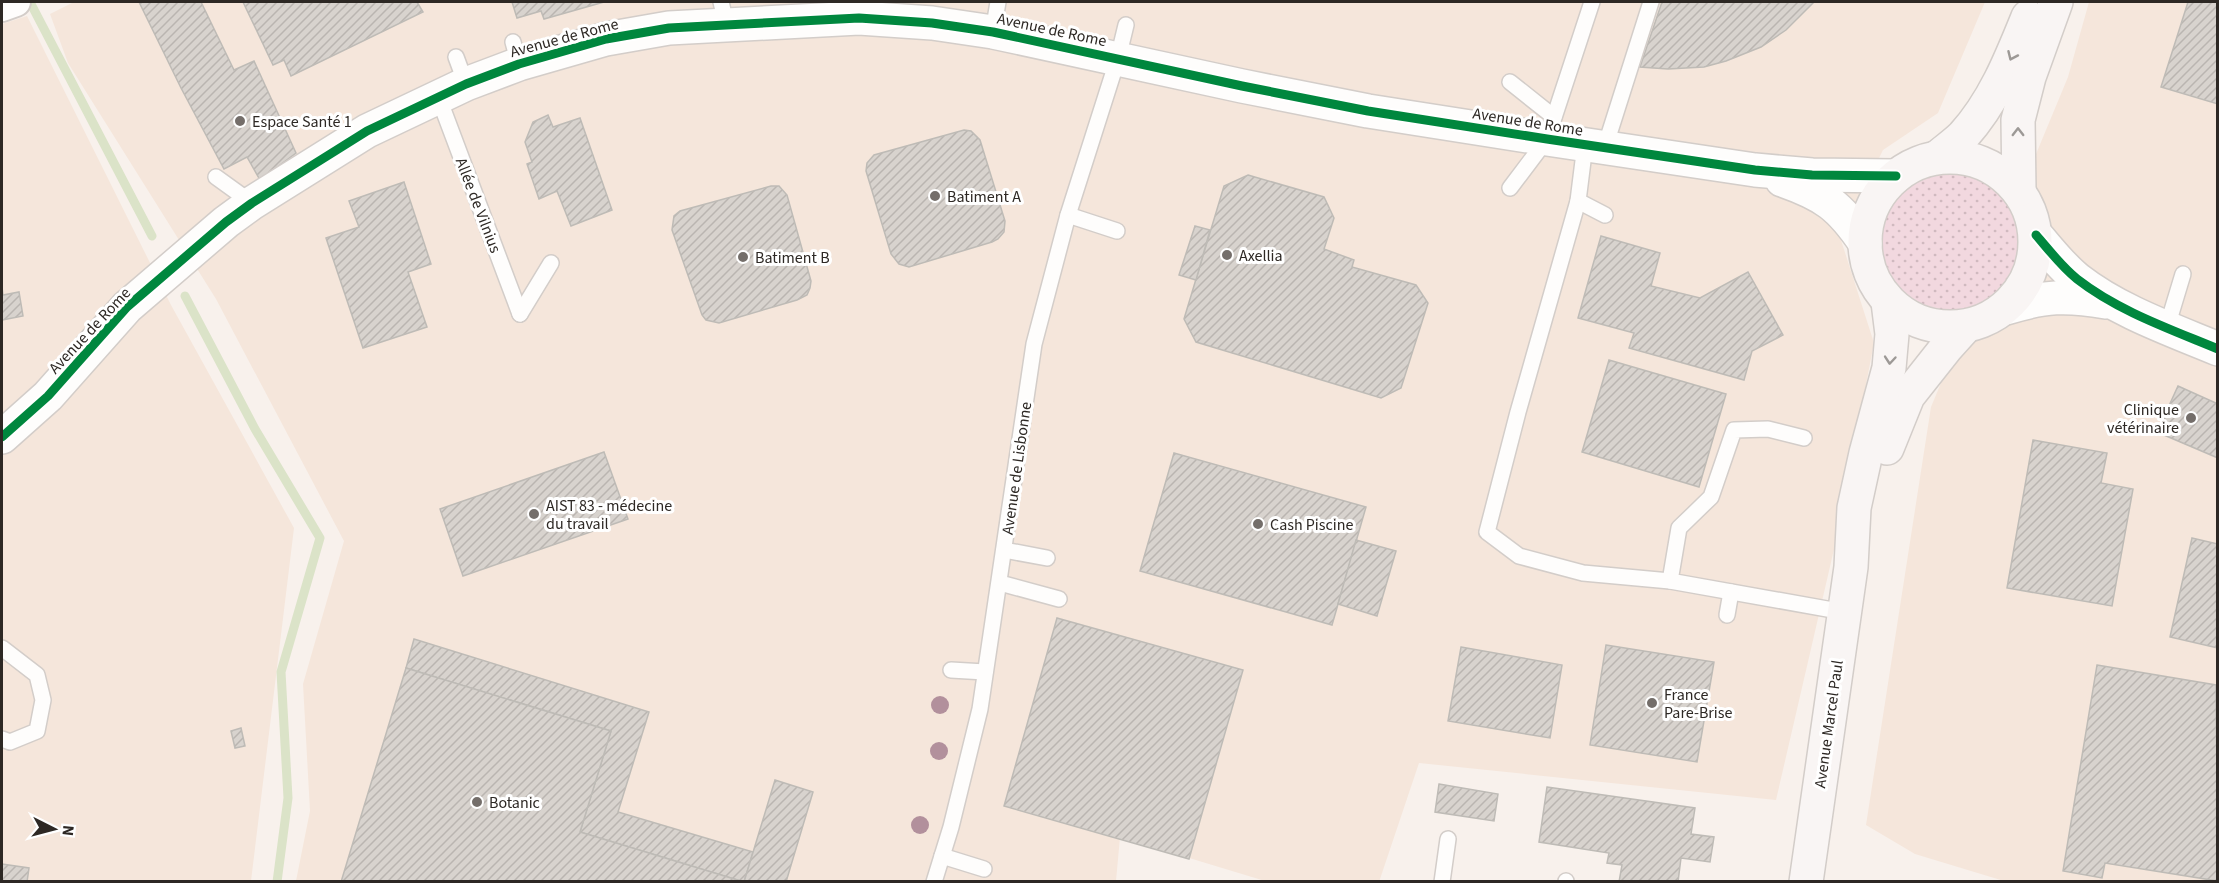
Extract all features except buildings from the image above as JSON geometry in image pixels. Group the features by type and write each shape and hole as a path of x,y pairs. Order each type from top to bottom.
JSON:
{"main road":[{"path":"1938,157 1962,137 1990,100 2011,59 2034,2"},
{"path":"2019,190 2018,120 2029,77 2056,2"},
{"path":"1938,157 1968,158 1996,170 2019,190 2030,211 2036,235 2034,262 2024,287 2006,308 1987,320 1965,327 1937,328 1911,319 1888,302 1871,275 1864,243 1868,218 1879,195 1896,176 1916,164 1938,157"},
{"name":"Avenue Marcel Paul","path":"1806,882 1851,567 1854,508 1889,369 1892,334 1888,302"},
{"name":"Avenue Marcel Paul","path":"1851,567 1889,442 1908,396 1965,327"}],"street":[{"path":"2,7 16,2"},
{"name":"Avenue de Rome","path":"2,437 48,396 127,307 226,222 252,203 454,79 516,53 669,28 723,12 772,29 859,18 932,23 996,17 1118,58 1368,111 1551,128 1595,146 1755,170 1812,175 1896,176"},
{"name":"Avenue de Rome","path":"1755,170 1811,190 1830,202 1849,219 1864,243"},
{"path":"2036,235 2075,278 2114,303 2217,349"},
{"path":"2006,308 2037,299 2068,296 2114,303"}],"lane":[{"path":"1510,188 1551,128 1592,2"},
{"path":"1651,2 1595,146 1518,412 1487,532 1519,556 1583,573 1670,581 1844,612"},
{"name":"Avenue de Lisbonne","path":"934,882 980,709 1034,344 1068,215 1118,58 1126,25"},
{"name":"Allée de Vilnius","path":"454,79 520,314 551,263"},
{"path":"1510,82 1551,128"},
{"path":"216,177 252,203"},
{"path":"1578,201 1605,215"},
{"path":"1068,215 1117,231"},
{"path":"2167,327 2182,274"},
{"path":"1670,581 1679,528 1711,497 1734,430 1768,429 1804,438"},
{"path":"1004,549 1047,558"},
{"path":"1000,583 1059,599"},
{"path":"1727,615 1731,592"},
{"path":"2,648 37,675 43,700 37,731 10,742 2,739"},
{"path":"951,670 985,672"},
{"path":"1442,882 1448,840"},
{"path":"942,856 984,869"}],"shaded area":[{"path":"74,2 1985,2 1938,113 1883,150 1840,237 1874,343 1835,545 1776,800 1419,763 1379,882 1265,881 1120,837 1116,881 296,881 310,811 303,684 344,541 216,299 68,63 50,14"},
{"path":"2089,2 2217,2 2217,881 2004,881 1915,854 1866,825 1931,407 2068,77"},
{"path":"27,16 171,305 294,528 251,881 2,882 2,24"},
{"path":"1950,157 1967,158 1983,163 2010,182 2029,209 2034,225 2034,259 2029,275 2010,302 1983,321 1967,326 1950,327 1933,326 1917,321 1890,302 1871,275 1866,259 1865,242 1866,225 1871,209 1890,182 1917,163 1933,158"}],"waterway":[{"path":"31,4 152,236"},
{"path":"185,296 255,429 320,538 281,672 288,798 277,882"}],"cycle path":[{"path":"2,437 48,396 127,307 226,222 252,203 367,131 466,84 519,64 606,39 669,28 859,18 932,23 993,32 1368,111 1755,170 1812,175 1896,176"},
{"path":"2036,235 2077,279 2110,301 2218,349"}],"place":[{"name":"Espace Santé 1","path":"240,121"},
{"name":"Batiment A","path":"935,196"},
{"name":"Axellia","path":"1227,255"},
{"name":"Batiment B","path":"743,257"},
{"name":"Clinique vétérinaire","path":"2191,418"},
{"name":"AIST 83 - médecine du travail","path":"534,514"},
{"name":"Cash Piscine","path":"1258,524"},
{"name":"France Pare-Brise","path":"1652,703"},
{"name":"Botanic","path":"477,802"}]}
